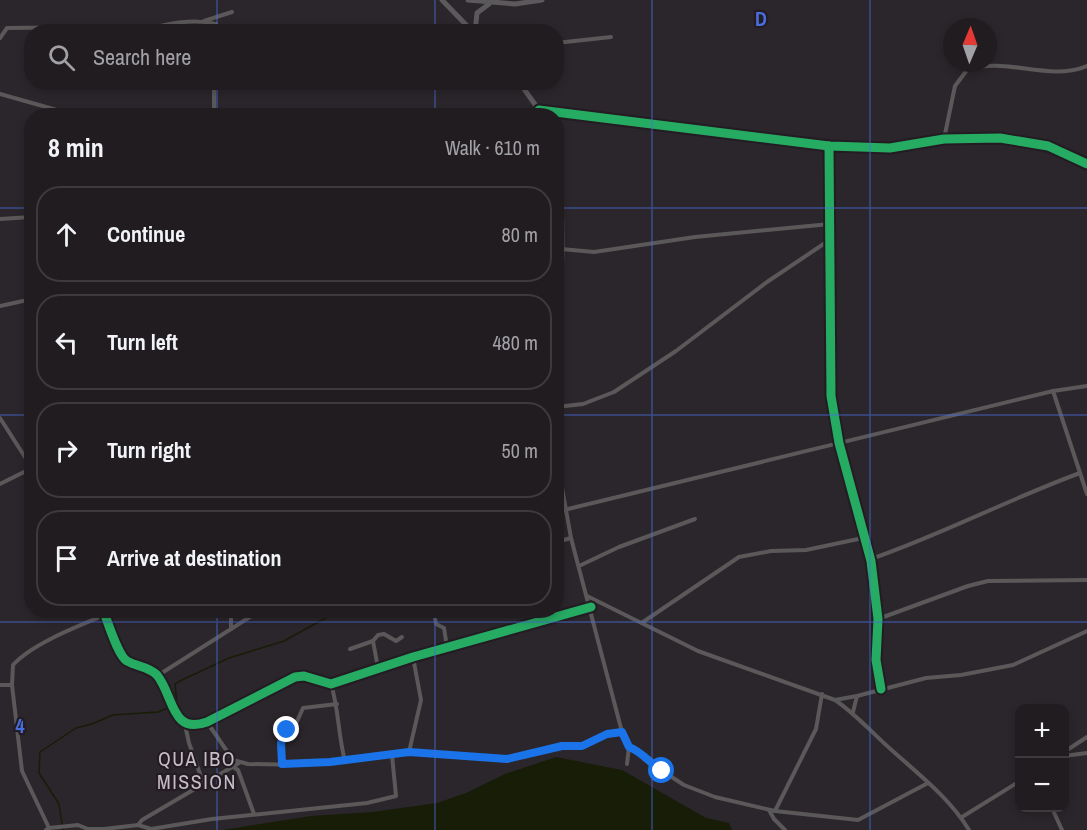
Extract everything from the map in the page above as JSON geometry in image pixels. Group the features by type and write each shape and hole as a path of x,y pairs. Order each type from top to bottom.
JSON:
{"street":[{"path":"442,0 466,24"},
{"path":"468,0 490,4 514,4 542,0"},
{"path":"475,24 477,14 490,4"},
{"path":"173,24 203,21 232,12"},
{"path":"203,21 216,24"},
{"path":"0,38 7,28 24,28"},
{"path":"564,42 611,37"},
{"path":"944,139 955,86 967,70 994,65 1065,73 1087,66"},
{"path":"214,90 214,108"},
{"path":"524,90 537,108"},
{"path":"0,94 50,108"},
{"path":"564,116 829,146 890,148 944,139 1000,138 1067,153 1087,164"},
{"path":"829,146 831,386 838,443 863,538 871,559 878,619 876,660 881,689"},
{"path":"0,219 24,218"},
{"path":"564,249 594,252 695,237 830,224"},
{"path":"564,406 583,404 614,392 676,351 767,282 831,238"},
{"path":"0,306 24,300"},
{"path":"627,764 629,747 622,732 564,510 1053,391 1087,386"},
{"path":"1053,391 1087,494"},
{"path":"0,418 24,457"},
{"path":"0,484 24,472"},
{"path":"871,559 937,534 1030,491 1080,472"},
{"path":"579,566 618,547 695,519"},
{"path":"564,540 571,538"},
{"path":"643,622 739,556 771,551 806,550 863,538"},
{"path":"878,619 988,581 1087,580"},
{"path":"587,596 720,660 835,700 853,712 928,783 962,817 969,830"},
{"path":"564,614 591,607"},
{"path":"94,618 22,655 13,665 12,685 22,771 48,829 66,825 104,829 138,825 151,829 254,814 367,803 396,796 392,755"},
{"path":"106,618 126,660 146,668 157,676 174,709 185,724 204,785"},
{"path":"231,618 231,629"},
{"path":"157,676 248,618"},
{"path":"435,618 436,624 444,628 447,647"},
{"path":"185,724 194,726 207,722 295,677 304,676 331,684 447,647 551,618"},
{"path":"835,700 926,678 961,675 1013,665 1087,631"},
{"path":"350,649 373,641 378,635 384,634 396,641 402,637"},
{"path":"373,641 378,668"},
{"path":"409,752 421,700 414,657"},
{"path":"331,684 337,704 338,735 345,761"},
{"path":"0,685 12,685"},
{"path":"785,830 774,819 772,811 816,729 822,694"},
{"path":"853,712 857,696"},
{"path":"282,764 282,737 295,726 303,708 337,704"},
{"path":"207,722 233,760 233,767"},
{"path":"233,760 282,764 345,761 409,752 507,759 562,746 582,746 607,734 622,732"},
{"path":"1069,751 1087,737"},
{"path":"629,747 638,750 644,759 684,785 715,797 772,811 858,820 928,783"},
{"path":"1069,754 1087,753"},
{"path":"138,825 142,820 239,762"},
{"path":"233,767 238,770 244,781 254,814"},
{"path":"962,817 1015,784"},
{"path":"1054,812 1062,830"}],"shaded area":[{"path":"556,757 622,770 706,818 729,823 732,830 222,830 311,816 372,812 437,803 466,793 505,774"}],"waterway":[{"path":"63,830 59,804 39,773 40,752 76,728 113,715 158,712 177,704 175,684 229,658 284,641 326,618"}],"cycle path":[{"path":"564,113 829,146 890,148 944,139 1000,138 1048,146 1087,164"},
{"path":"829,146 831,396 839,443 871,561 878,619 876,660 881,689"},
{"path":"564,615 591,607"},
{"path":"106,618 124,658 157,675 180,718 186,723 195,725 207,722 295,677 304,676 331,684 413,657 552,618"}],"district":[{"name":"QUA IBO MISSION","path":"197,770"}],"route":[{"path":"287,730 281,743 282,764 302,765 409,752 507,759 554,747 582,746 607,734 622,732 629,747 638,750 644,759 662,771"}]}
